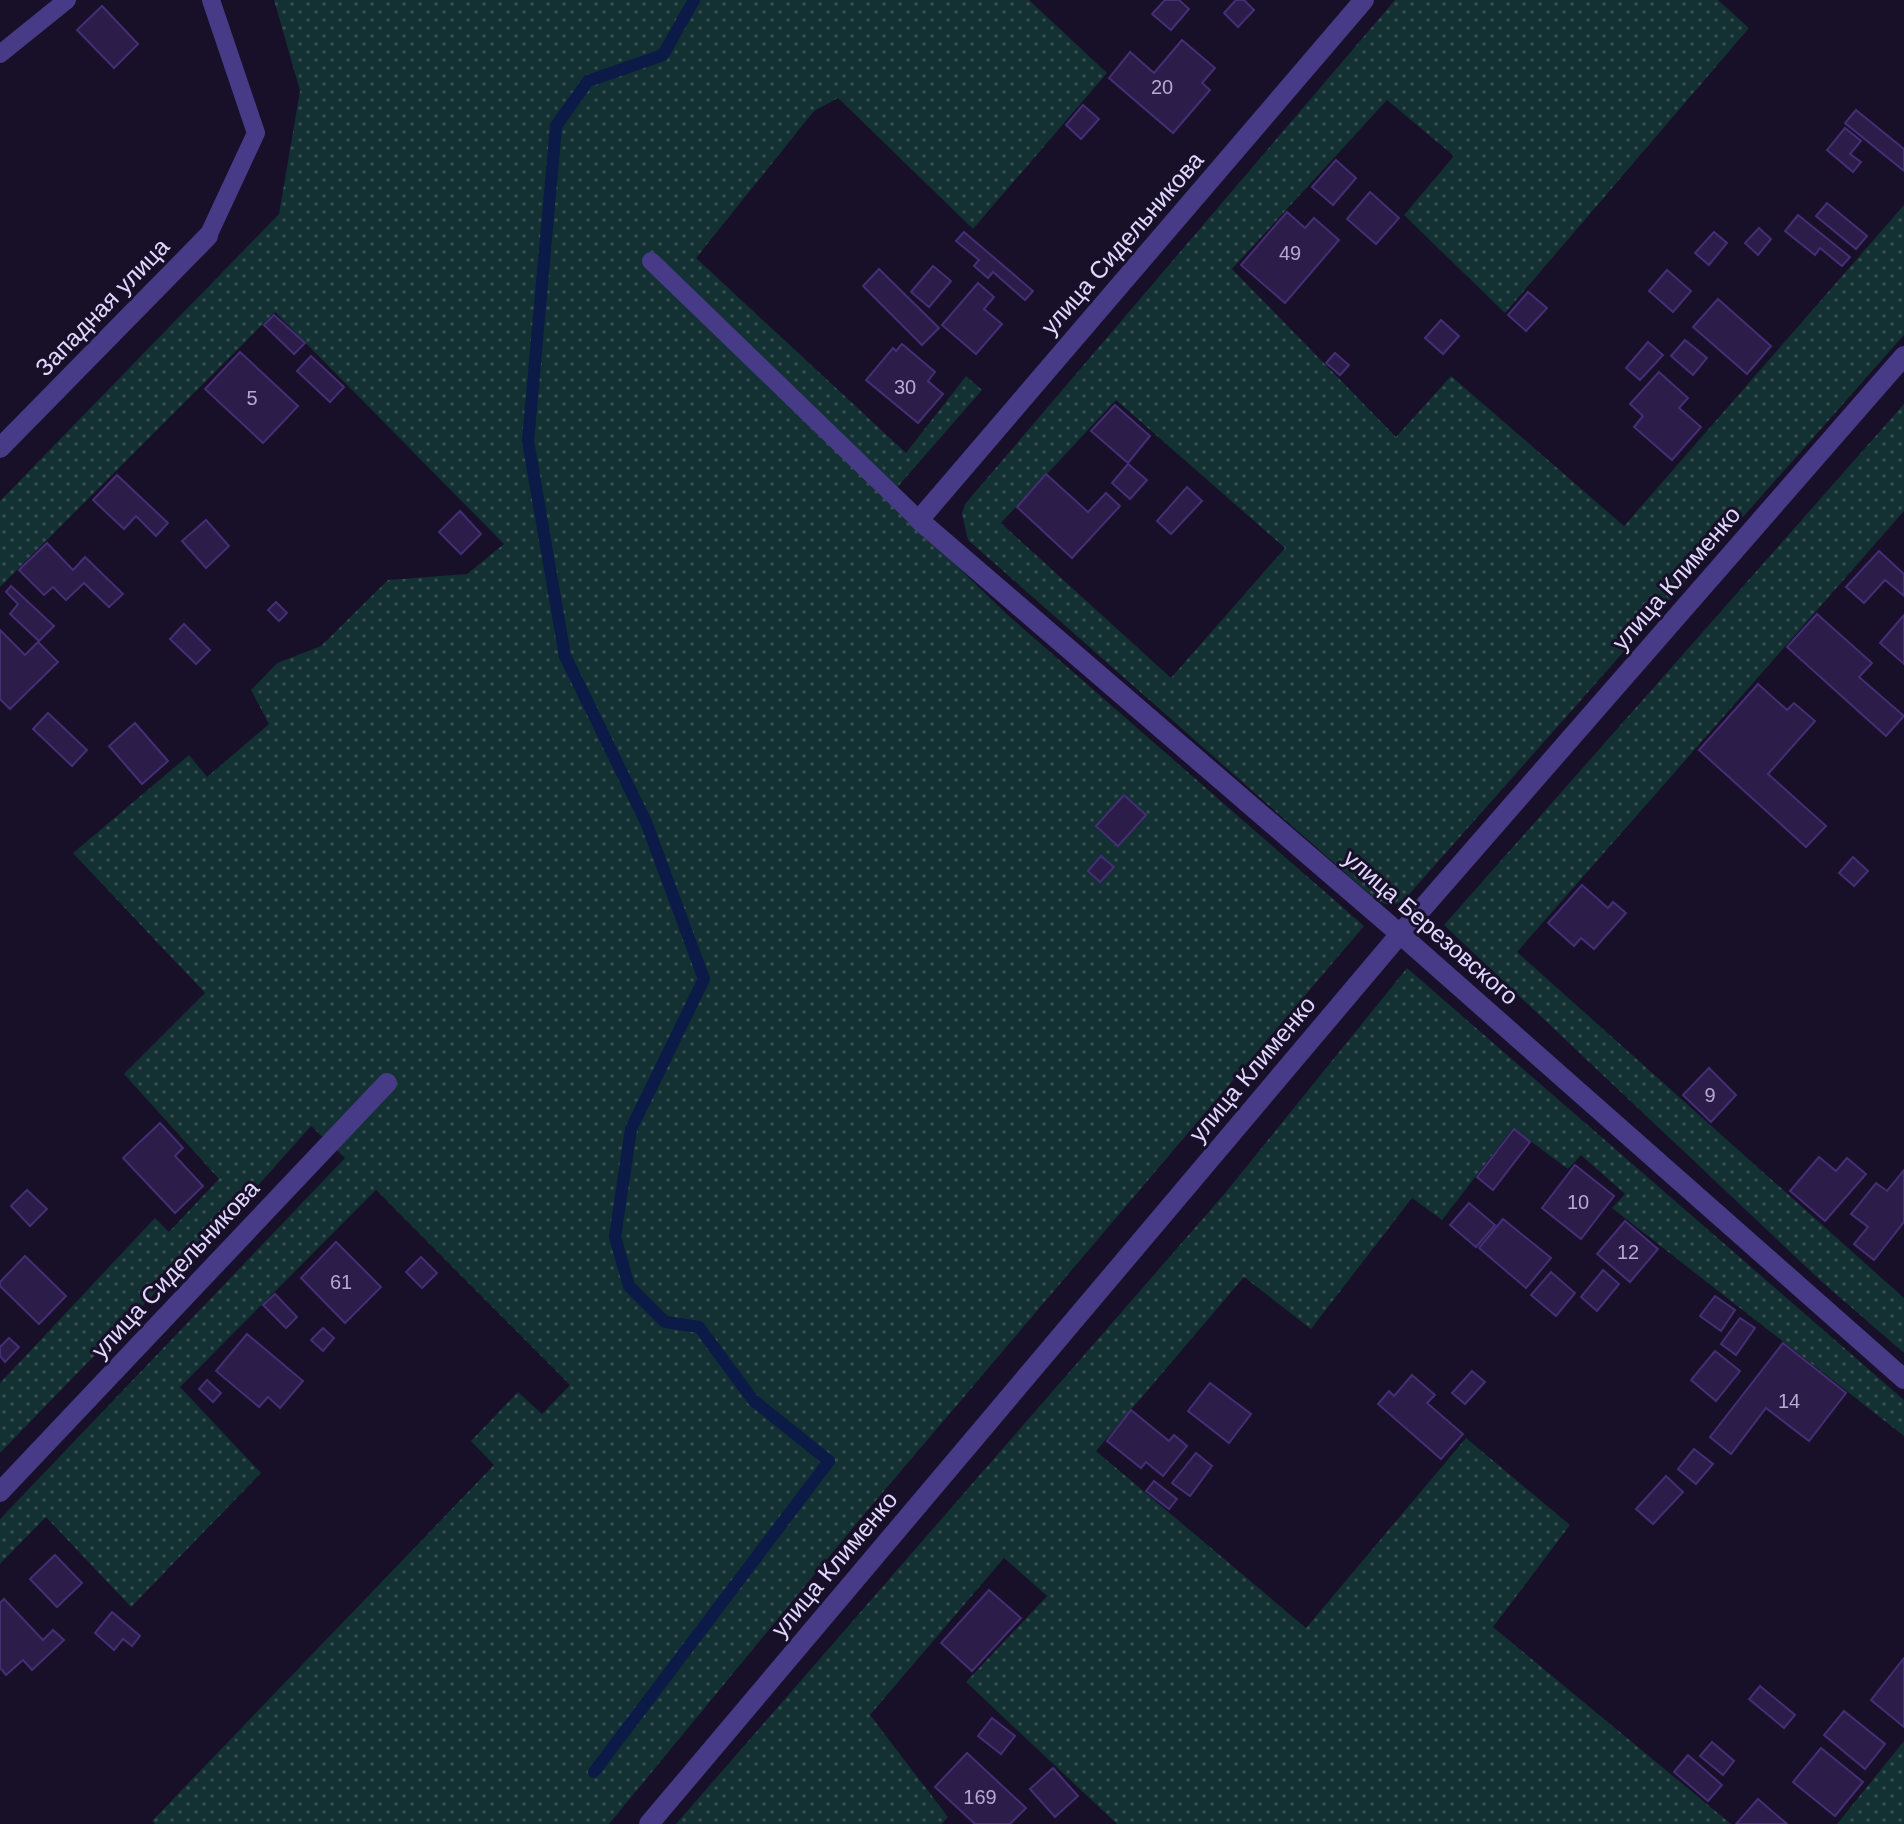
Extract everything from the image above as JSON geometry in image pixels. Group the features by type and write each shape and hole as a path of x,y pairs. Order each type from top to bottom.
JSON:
{"street":[{"name":"улица Сидельникова","path":"919,520 1364,0"},
{"name":"Западная улица","path":"0,448 208,236"},
{"name":"улица Клименко","path":"649,1824 1400,934 1904,356"},
{"name":"улица Березовского","path":"919,520 1400,934 1904,1379"},
{"name":"улица Сидельникова","path":"0,1492 387,1083"}],"lane":[{"path":"0,54 67,0"},
{"path":"208,236 256,133 211,0"},
{"path":"651,261 919,520"}],"green space":[{"path":"274,0 1029,0 1107,73 973,229 838,98 814,111 696,258 906,453 966,376 982,390 887,499 1010,617 1364,926 861,1518 609,1824 155,1824 152,1821 494,1465 471,1441 518,1392 542,1414 570,1385 376,1190 180,1387 261,1473 131,1607 46,1517 0,1564 0,1519 345,1158 311,1126 246,1199 0,1453 0,1383 155,1218 169,1232 219,1179 124,1074 205,993 73,853 189,755 207,777 269,724 251,690 277,663 321,646 388,580 467,574 504,544 275,312 0,587 0,501 279,214 300,91"},
{"path":"1395,0 1718,0 1749,28 1505,313 1404,215 1454,156 1387,100 1232,269 1396,437 1451,376 1624,526 1904,205 1904,335 1404,900 1391,906 1376,900 968,540 962,514 965,504","holes":["1116,400 1285,548 1171,678 1001,523"]},
{"path":"1904,404 1904,511 1517,952 1904,1298 1904,1353 1821,1281 1444,925"},
{"path":"1407,968 1904,1400 1904,1436 1612,1208 1625,1194 1581,1155 1568,1169 1513,1128 1442,1220 1412,1198 1311,1329 1244,1277 1096,1451 1306,1628 1466,1438 1570,1525 1493,1627 1731,1824 1117,1824 966,1682 1047,1596 1004,1558 870,1715 948,1817 942,1824 676,1824 1226,1192"},
{"path":"1904,1741 1904,1824 1837,1824"}],"building":[{"path":"1165,0 1179,0 1189,9 1171,30 1152,14"},
{"path":"1236,0 1244,0 1254,10 1238,27 1224,13"},
{"path":"102,6 138,44 114,68 77,30"},
{"path":"1182,40 1215,68 1202,83 1210,90 1173,133 1109,78 1130,52 1154,73"},
{"path":"1083,105 1099,119 1081,139 1066,125"},
{"path":"1856,110 1904,149 1904,171 1845,123"},
{"path":"1845,128 1861,141 1850,154 1861,162 1853,172 1827,150"},
{"path":"1336,160 1356,178 1333,205 1312,187"},
{"path":"1370,192 1399,218 1376,244 1347,219"},
{"path":"1827,203 1867,236 1856,249 1816,216"},
{"path":"1287,212 1305,228 1314,218 1339,240 1285,303 1241,265"},
{"path":"1798,215 1850,257 1842,266 1820,248 1815,255 1785,231"},
{"path":"1759,228 1771,239 1758,255 1745,243"},
{"path":"964,232 1033,291 1025,300 993,272 988,278 974,266 979,260 956,241"},
{"path":"1714,232 1727,243 1709,265 1695,253"},
{"path":"933,266 951,281 929,307 911,292"},
{"path":"879,269 939,328 922,345 863,286"},
{"path":"1667,270 1691,291 1673,312 1649,291"},
{"path":"978,283 994,297 984,309 1002,324 976,354 942,325"},
{"path":"1528,292 1547,308 1526,331 1508,315"},
{"path":"1718,299 1771,346 1747,374 1693,327"},
{"path":"274,315 305,343 294,354 264,325"},
{"path":"1441,320 1459,336 1443,354 1425,338"},
{"path":"1685,340 1707,358 1693,375 1671,356"},
{"path":"1648,342 1663,355 1640,380 1626,368"},
{"path":"902,344 935,372 928,381 943,394 918,423 866,380 893,348 896,351"},
{"path":"240,352 298,406 263,443 205,389"},
{"path":"1335,353 1349,365 1340,375 1326,363"},
{"path":"311,356 344,387 330,402 297,371"},
{"path":"1659,372 1688,398 1679,408 1701,427 1672,460 1634,427 1643,416 1630,404"},
{"path":"1115,405 1150,436 1128,463 1091,431"},
{"path":"1128,464 1147,480 1130,499 1112,483"},
{"path":"1046,474 1088,512 1106,493 1120,506 1072,558 1017,507"},
{"path":"117,475 168,523 156,536 136,516 124,529 93,500"},
{"path":"1187,487 1202,501 1171,534 1157,521"},
{"path":"460,511 481,534 461,554 439,532"},
{"path":"206,520 229,546 206,568 182,541"},
{"path":"47,543 73,570 85,557 123,594 109,607 84,583 66,600 53,587 44,595 19,570"},
{"path":"1879,551 1904,574 1904,596 1885,580 1864,603 1846,587"},
{"path":"11,586 54,626 39,641 10,614 18,604 6,592"},
{"path":"276,602 287,613 279,621 268,610"},
{"path":"1817,614 1872,663 1859,677 1904,716 1886,736 1787,647"},
{"path":"1904,615 1904,664 1880,643"},
{"path":"184,624 210,650 196,664 170,639"},
{"path":"0,630 25,655 38,642 58,662 10,709 0,699"},
{"path":"1758,684 1787,710 1794,703 1815,721 1768,774 1826,826 1806,847 1699,750"},
{"path":"48,713 87,750 72,766 33,729"},
{"path":"135,723 168,761 142,784 109,746"},
{"path":"1124,795 1146,815 1118,846 1096,826"},
{"path":"1101,856 1114,867 1100,882 1088,871"},
{"path":"1853,857 1868,871 1854,886 1839,873"},
{"path":"1582,885 1608,908 1613,902 1626,913 1594,949 1581,938 1574,946 1548,923"},
{"path":"1709,1068 1736,1095 1711,1122 1683,1095"},
{"path":"160,1123 183,1148 175,1156 203,1186 175,1213 123,1158"},
{"path":"1514,1129 1530,1142 1493,1190 1477,1177"},
{"path":"1819,1157 1836,1171 1847,1158 1866,1174 1825,1221 1790,1191"},
{"path":"1575,1165 1614,1196 1581,1239 1542,1208"},
{"path":"1904,1170 1904,1222 1874,1260 1854,1244 1868,1227 1851,1214 1876,1183 1887,1191"},
{"path":"27,1190 47,1209 30,1226 11,1206"},
{"path":"1469,1203 1495,1225 1476,1247 1450,1225"},
{"path":"1503,1219 1551,1258 1526,1288 1479,1248"},
{"path":"1625,1221 1658,1249 1630,1282 1597,1254"},
{"path":"336,1242 381,1287 345,1323 301,1278"},
{"path":"25,1256 66,1296 39,1324 0,1286 0,1282"},
{"path":"421,1257 437,1273 422,1288 406,1272"},
{"path":"1603,1270 1619,1284 1597,1311 1581,1297"},
{"path":"1551,1272 1575,1293 1556,1316 1531,1295"},
{"path":"275,1294 297,1317 286,1328 263,1305"},
{"path":"1715,1296 1735,1310 1721,1331 1700,1316"},
{"path":"1740,1318 1755,1328 1736,1355 1721,1344"},
{"path":"323,1328 334,1338 323,1351 311,1340"},
{"path":"247,1334 303,1381 280,1408 268,1397 259,1407 216,1371"},
{"path":"9,1338 19,1347 5,1362 0,1356 0,1347"},
{"path":"1783,1343 1846,1393 1809,1441 1766,1408 1731,1454 1710,1437"},
{"path":"1715,1351 1740,1371 1716,1401 1691,1380"},
{"path":"1472,1371 1485,1382 1465,1404 1452,1393"},
{"path":"1412,1375 1435,1395 1427,1403 1463,1434 1441,1459 1378,1404 1389,1391 1394,1396"},
{"path":"207,1380 221,1393 213,1402 199,1389"},
{"path":"1210,1383 1251,1414 1229,1443 1188,1411"},
{"path":"1131,1410 1169,1441 1174,1435 1187,1446 1163,1476 1146,1462 1141,1468 1107,1441"},
{"path":"1694,1449 1713,1464 1696,1484 1678,1469"},
{"path":"1196,1453 1212,1466 1190,1496 1172,1483"},
{"path":"1666,1476 1683,1492 1653,1524 1636,1509"},
{"path":"1154,1481 1177,1499 1169,1509 1146,1491"},
{"path":"55,1555 82,1583 57,1607 30,1579"},
{"path":"989,1590 1021,1618 972,1671 941,1643"},
{"path":"4,1599 43,1640 53,1630 64,1640 32,1670 23,1660 6,1675 0,1668 0,1603"},
{"path":"112,1612 140,1636 132,1646 123,1639 114,1650 95,1633"},
{"path":"1904,1658 1904,1727 1871,1700"},
{"path":"1760,1686 1795,1715 1784,1728 1749,1699"},
{"path":"1844,1711 1885,1744 1865,1769 1824,1735"},
{"path":"992,1718 1015,1736 1001,1754 978,1736"},
{"path":"1712,1742 1734,1761 1723,1775 1700,1756"},
{"path":"1821,1748 1863,1782 1835,1816 1793,1782"},
{"path":"967,1753 1026,1808 1010,1824 975,1824 935,1787"},
{"path":"1688,1755 1722,1785 1708,1801 1674,1772"},
{"path":"1053,1768 1078,1796 1055,1817 1030,1789"},
{"path":"1758,1799 1787,1824 1736,1824"}],"waterway":[{"path":"594,1772 829,1461 753,1400 699,1327 665,1322 629,1286 615,1237 631,1129 704,979 646,822 565,656 528,441 556,126 588,81 663,55 694,0"}]}
